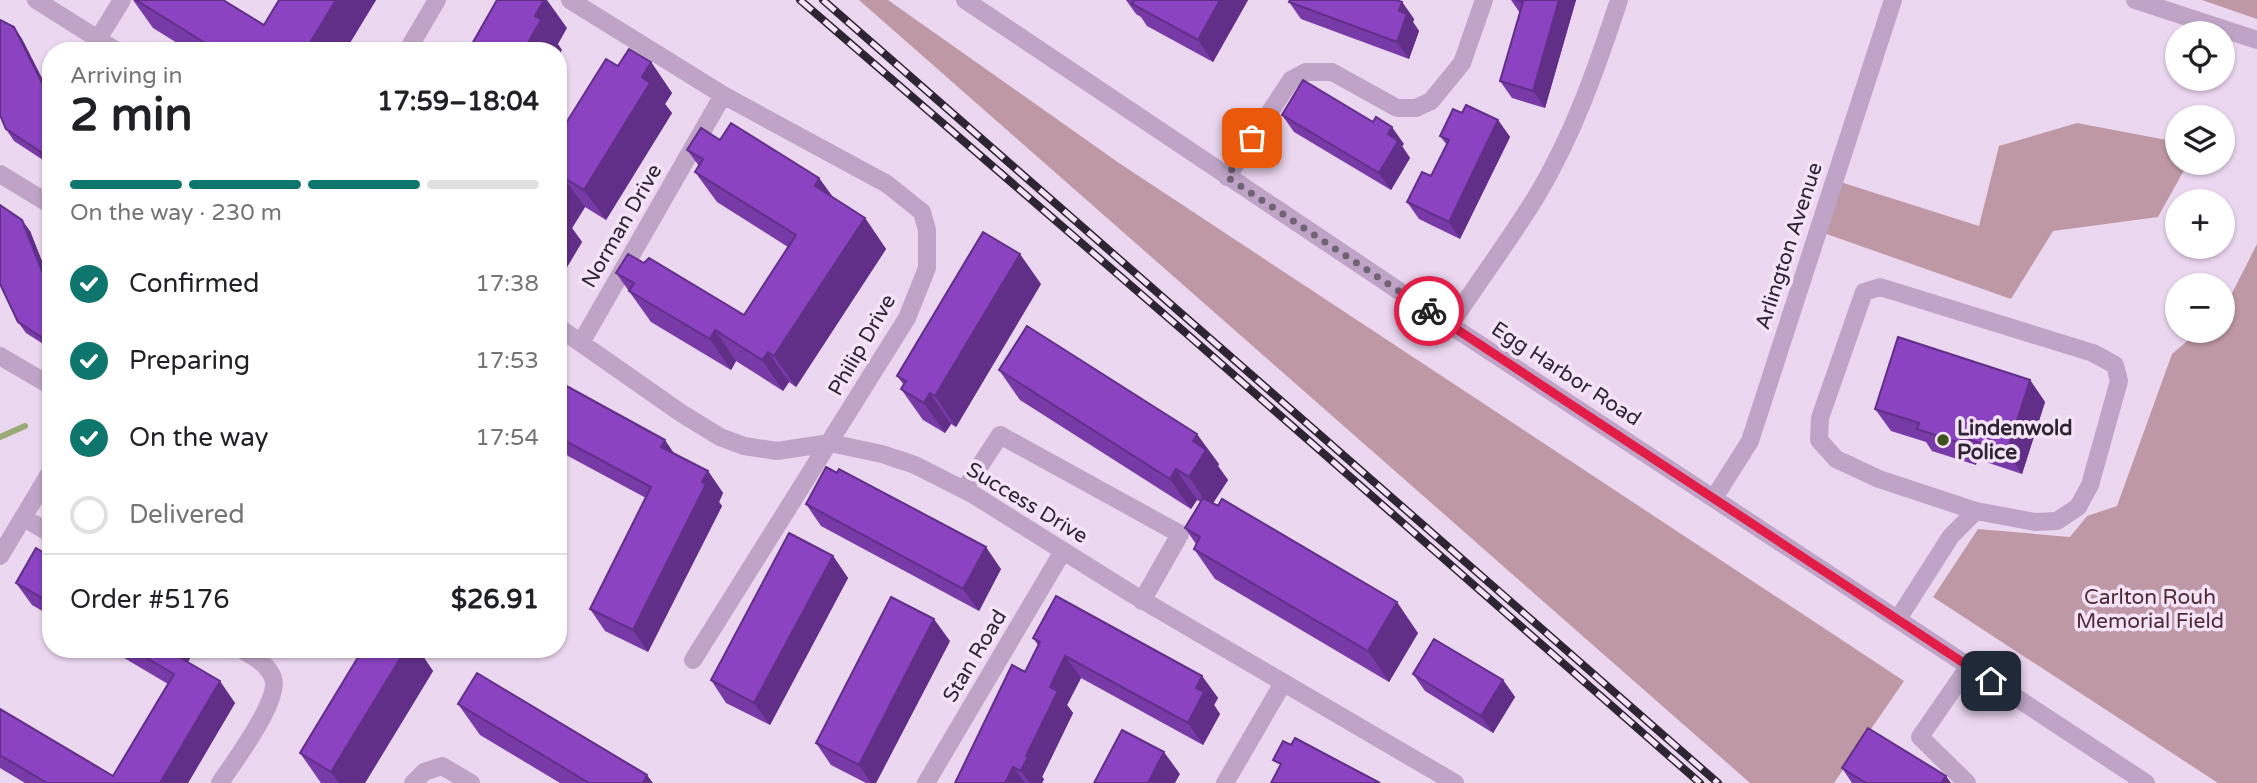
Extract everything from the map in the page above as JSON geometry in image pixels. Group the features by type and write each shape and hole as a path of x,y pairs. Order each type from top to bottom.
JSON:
{"street":[{"path":"36,0 103,42"},
{"path":"98,39 122,0"},
{"path":"412,42 437,0"},
{"name":"Philip Drive","path":"570,0 723,95 887,184 922,212 927,230 927,268 907,318 693,660"},
{"name":"Egg Harbor Road","path":"965,0 1450,325 2146,783"},
{"path":"1227,177 1291,79 1306,72 1332,72 1397,108 1416,108 1431,101 1461,62 1484,0"},
{"path":"1450,325 1537,196 1593,78 1619,0"},
{"name":"Arlington Avenue","path":"1714,498 1750,442 1893,0"},
{"path":"2135,0 2257,40"},
{"name":"Norman Drive","path":"581,343 723,95"},
{"path":"0,174 42,200"},
{"path":"1880,287 2093,353 2115,365 2119,381 2090,485 2078,507 2057,521 2035,522 1976,511 1879,479 1836,459 1819,440 1820,418 1864,292 1880,287"},
{"name":"Success Drive","path":"567,333 720,437 744,446 776,451 830,443 882,454 915,465 964,490 1142,601 1455,783"},
{"path":"0,356 42,381"},
{"path":"964,490 1000,435 1180,534 1142,601"},
{"path":"0,556 42,486"},
{"path":"1898,619 1951,536 1976,511"},
{"path":"23,517 42,529"},
{"name":"Stan Road","path":"926,783 1063,551"},
{"path":"220,783 271,703 275,681 269,669 254,658"},
{"path":"1967,783 1920,737 1969,666"},
{"path":"1225,783 1283,682"},
{"path":"413,783 424,772 442,766 471,783"}],"green space":[{"path":"859,0 888,0 1119,163 1904,681 1834,783 1750,783"},
{"path":"2202,0 2257,0 2257,19"},
{"path":"2077,123 2165,140 2165,175 2181,175 2174,189 2165,189 2165,204 2158,217 2053,231 2011,299 1818,231 1834,180 1979,226 1999,146"},
{"name":"Carlton Rouh Memorial Field","path":"2257,244 2257,783 2218,783 1933,597 1978,529 2070,537 2087,516 2117,506 2172,354 2185,343 2235,343 2235,287"}],"building":[{"path":"136,0 223,0 264,25 279,0 336,0 310,42 204,42"},
{"path":"497,0 544,0 535,16 541,20 528,42 473,42"},
{"path":"1134,0 1220,0 1198,40 1132,4"},
{"path":"1396,0 1402,2 1399,11 1407,14 1397,42 1289,2"},
{"path":"1516,0 1559,0 1533,91 1500,81 1523,2"},
{"path":"0,20 14,27 42,83 42,154 6,129 0,115"},
{"path":"629,49 651,62 642,77 650,83 584,190 567,179 567,122 606,59 618,66"},
{"path":"1303,80 1373,122 1376,117 1392,127 1388,134 1398,141 1379,173 1282,115"},
{"path":"1466,105 1498,120 1449,222 1407,202 1422,172 1431,176 1449,140 1440,136 1453,109 1462,113"},
{"path":"731,123 819,178 815,186 865,218 774,356 768,352 762,360 715,330 710,339 629,291 634,283 616,273 628,254 644,263 649,258 744,315 796,235 695,172 703,159 687,150 701,128 720,140"},
{"path":"0,205 22,220 42,271 42,337 18,322 0,284"},
{"path":"983,232 1020,254 935,396 930,393 924,403 901,389 906,381 897,376"},
{"path":"1027,326 1197,434 1193,441 1206,450 1189,477 1176,469 1170,479 999,370"},
{"path":"1898,337 2030,380 2007,452 1962,437 1960,443 1917,429 1919,423 1875,409"},
{"path":"567,386 665,440 661,447 708,471 702,482 706,484 633,630 590,609 651,487 567,442"},
{"path":"826,467 837,473 839,469 986,547 963,589 806,504"},
{"path":"1203,498 1218,506 1222,499 1397,602 1368,651 1194,549 1200,537 1185,528"},
{"path":"789,533 833,556 754,703 711,680"},
{"path":"36,548 42,552 42,598 16,583"},
{"path":"1056,596 1202,676 1196,688 1204,692 1188,723 1065,656 1050,687 1058,691 1021,771 1013,767 1005,783 955,783 1012,665 1025,672 1040,642 1033,638"},
{"path":"891,597 934,619 859,765 816,743"},
{"path":"1434,639 1503,680 1481,716 1413,674"},
{"path":"146,658 181,658 220,681 160,783 47,783 0,755 0,709 113,776 174,674"},
{"path":"358,658 401,658 331,772 300,753"},
{"path":"477,673 647,775 643,783 589,783 458,704"},
{"path":"1868,728 1946,776 1941,783 1866,783 1842,768"},
{"path":"1122,730 1164,752 1148,783 1094,783"},
{"path":"1295,738 1380,783 1271,783 1281,764 1273,760 1283,741 1291,745"}],"waterway":[{"path":"0,437 25,426"}],"railway":[{"path":"800,0 1700,783"},
{"path":"823,0 1718,783"}],"way so far":[{"path":"1252,138 1227,177 1429,311"}],"place":[{"name":"Lindenwold Police","path":"1943,440"}],"route":[{"path":"1429,311 1991,681"}]}
